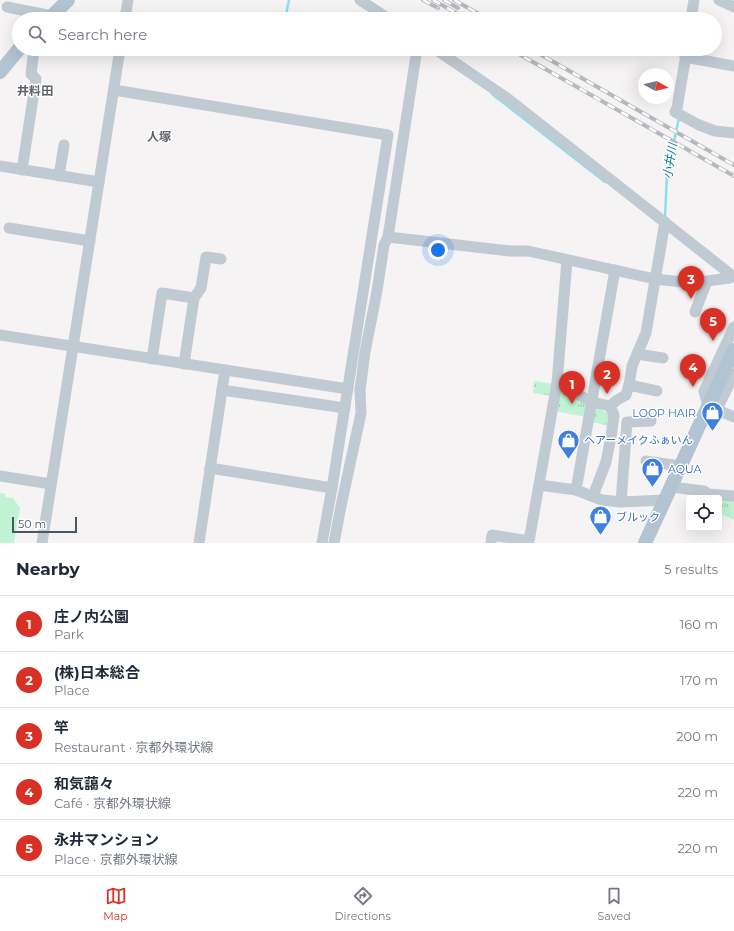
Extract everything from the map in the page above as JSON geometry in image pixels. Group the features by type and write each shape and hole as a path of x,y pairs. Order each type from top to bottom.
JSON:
{"main road":[{"path":"55,12 68,0"},
{"path":"0,72 14,56"},
{"path":"645,543 734,350"}],"street":[{"path":"126,12 128,0"},
{"path":"360,0 378,12"},
{"path":"692,12 694,0"},
{"path":"719,0 734,7"},
{"path":"7,7 28,12"},
{"path":"22,170 36,80 31,74 33,56"},
{"path":"42,543 119,56"},
{"path":"334,543 361,413 360,390 365,352 384,245 388,237 416,56"},
{"path":"445,56 507,98 734,277"},
{"path":"686,56 677,108 675,112 699,125 715,131 734,133"},
{"path":"697,56 734,66"},
{"path":"114,90 388,135 322,543"},
{"path":"59,176 64,145"},
{"path":"0,166 99,182"},
{"path":"610,406 626,395 632,366 646,333 665,222"},
{"path":"10,228 90,241"},
{"path":"388,237 510,251 528,251 655,279 683,282 707,281 734,277"},
{"path":"184,364 194,298 201,288 206,257 221,259"},
{"path":"491,543 492,535 533,542 540,485 557,383 567,260"},
{"path":"576,490 614,270"},
{"path":"695,312 707,281"},
{"path":"152,359 162,293 194,298"},
{"path":"708,406 704,391 734,327"},
{"path":"0,335 348,389"},
{"path":"637,354 663,358"},
{"path":"199,543 225,370"},
{"path":"708,406 720,402 734,374"},
{"path":"557,383 592,402 610,406"},
{"path":"629,385 657,391"},
{"path":"222,390 345,408"},
{"path":"593,496 606,462 612,437 614,415 610,406"},
{"path":"708,406 734,417"},
{"path":"621,502 627,422 651,421"},
{"path":"646,461 680,466"},
{"path":"210,468 332,488"},
{"path":"0,476 52,484"},
{"path":"540,485 576,490 602,500 621,502 665,500"},
{"path":"671,487 704,491 708,494 734,496"}],"green space":[{"path":"534,381 553,384 552,396 533,393"},
{"path":"560,388 584,402 587,407 586,417 556,411"},
{"path":"595,407 613,415 611,426 592,422"},
{"path":"0,493 5,494 5,497 13,498 20,508 14,543 0,543"},
{"path":"722,498 734,499 734,520 722,514"}],"waterway":[{"path":"286,12 289,0"},
{"path":"492,94 605,182"},
{"name":"小井川","path":"665,217 667,174 679,118"}],"railway":[{"path":"423,0 438,8"},
{"path":"433,0 454,12"},
{"path":"444,0 458,8"},
{"path":"454,0 475,12"},
{"path":"522,56 734,176"},
{"path":"543,56 734,165"}],"place":[{"name":"竿","path":"691,299"},
{"name":"永井マンション","path":"713,341"},
{"name":"和気藹々","path":"693,387"},
{"name":"(株)日本総合","path":"607,394"},
{"name":"庄ノ内公園","path":"572,404"},
{"name":"LOOP HAIR","path":"712,432"},
{"name":"ヘアーメイクふぁいん","path":"569,460"},
{"name":"AQUA","path":"653,488"},
{"name":"ブルック","path":"600,536"}],"district":[{"name":"井料田","path":"35,91"},
{"name":"人塚","path":"159,137"}]}
